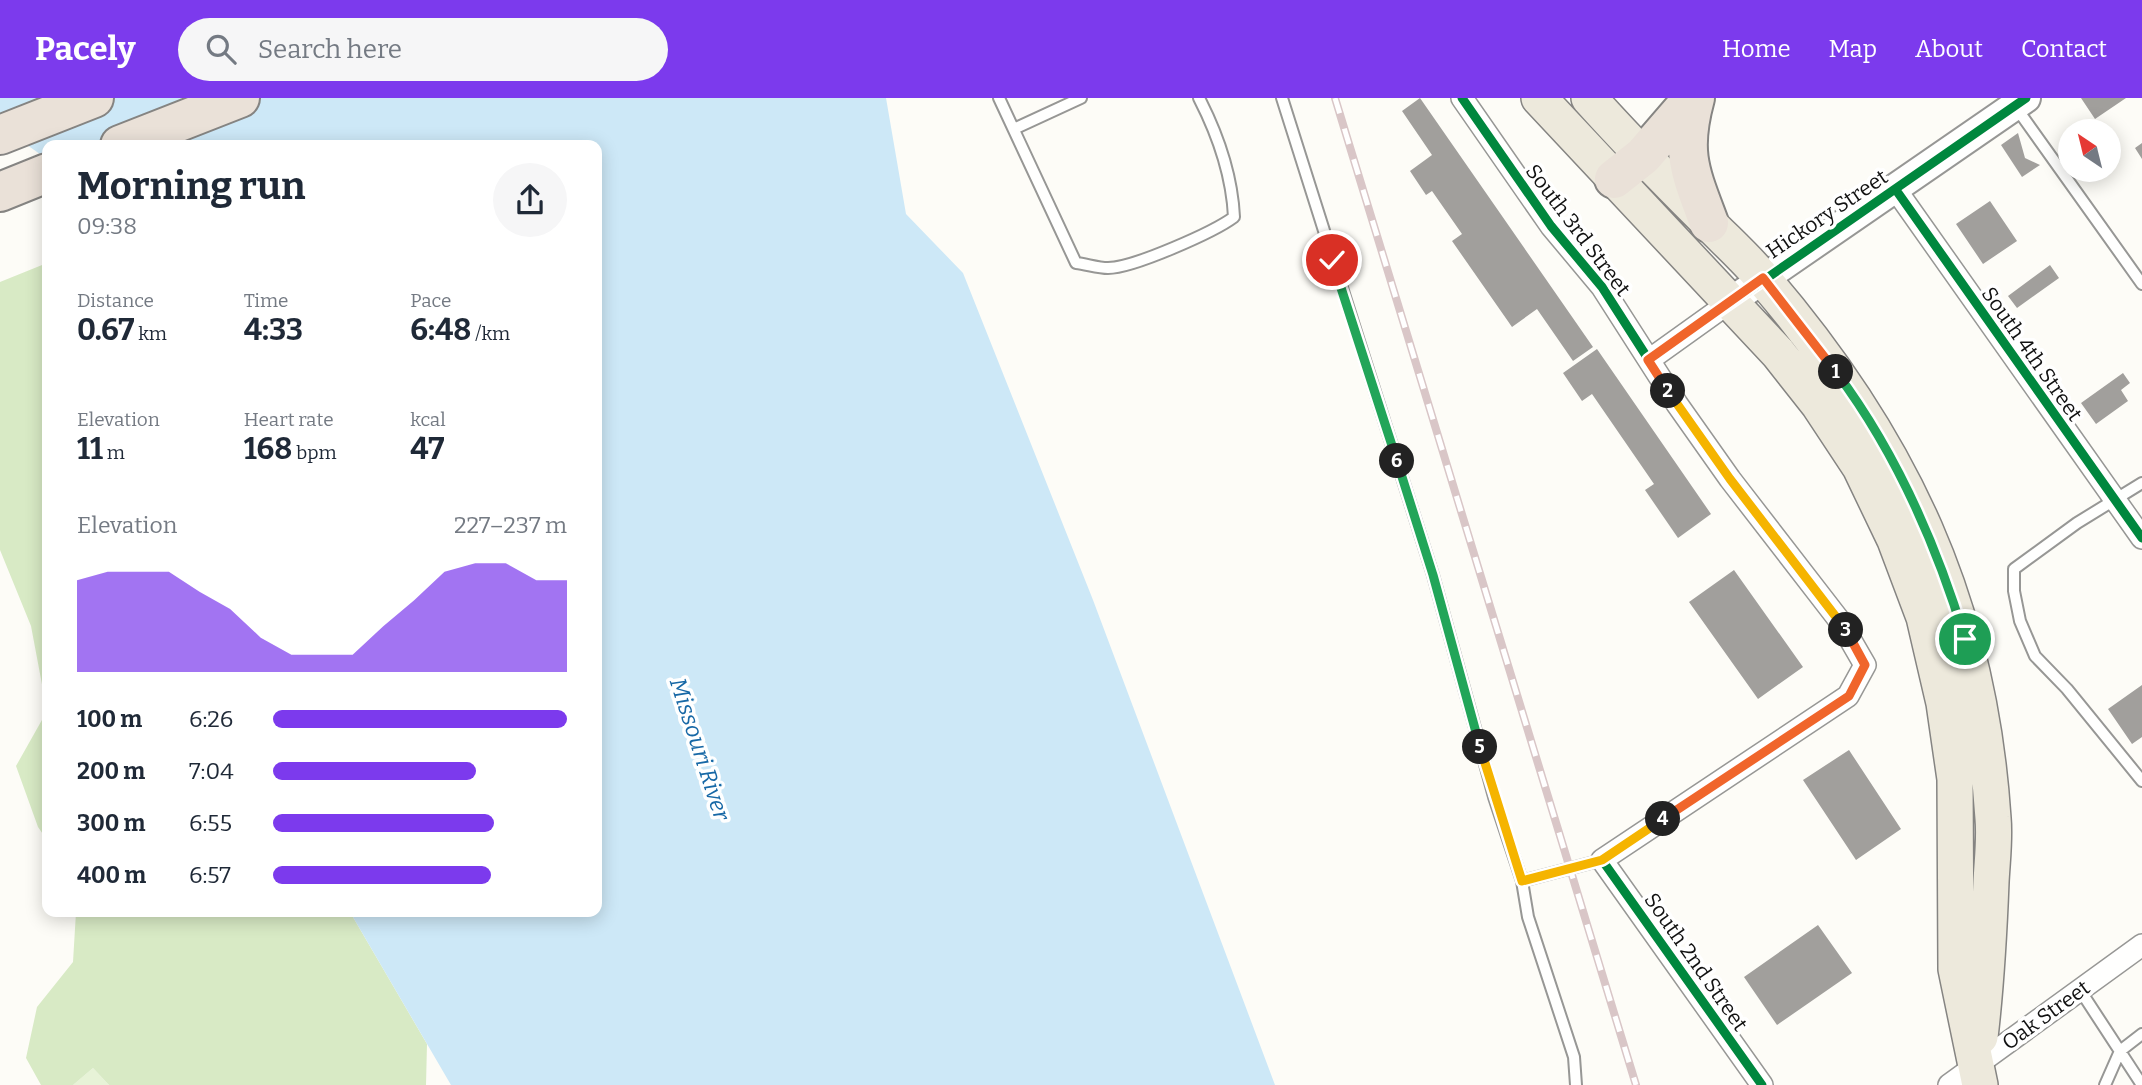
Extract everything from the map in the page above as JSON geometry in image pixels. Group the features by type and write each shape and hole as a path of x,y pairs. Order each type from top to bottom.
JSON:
{"highway":[{"path":"0,135 94,98"},
{"path":"1630,160 1663,98"},
{"path":"1630,160 1694,98"},
{"path":"1694,98 1688,125 1688,165 1709,223"},
{"path":"133,140 230,103"},
{"path":"0,191 42,175"}],"main road":[{"path":"1539,98 1630,160 1709,223 1763,278 1853,394 1905,481 1944,570 1965,639 1985,734 1994,821 1988,962 1979,1075"},
{"path":"1589,98 1730,302 1819,405 1860,467 1895,540 1924,617 1944,703 1955,779 1956,969 1979,1075"}],"street":[{"name":"South 3rd Street","path":"1462,98 1550,226 1602,287 1648,360 1730,479 1839,620 1865,665 1849,696 1602,860"},
{"name":"Hickory Street","path":"1648,360 1763,278 1896,190 2017,101"},
{"name":"South 4th Street","path":"1896,190 2142,538"},
{"name":"South 2nd Street","path":"1602,860 1762,1085"},
{"name":"Oak Street","path":"1949,1085 1979,1075 2080,990 2142,945"}],"lane":[{"path":"999,98 1016,128 1076,263 1110,268 1147,260 1222,226 1234,217 1233,188 1211,123 1199,98"},
{"path":"1016,128 1081,98"},
{"path":"1282,98 1433,575 1494,797 1522,881 1528,916 1574,1057 1576,1085"},
{"path":"2017,101 2142,284"},
{"path":"0,203 42,188"},
{"path":"2142,483 2116,502 2077,523 2014,569 2014,591 2020,621 2035,656 2067,689 2142,781"},
{"path":"1522,881 1602,860"},
{"path":"2080,990 2141,1085"},
{"path":"2105,1085 2120,1051 2142,1034"}],"green space":[{"path":"42,265 42,684 31,626 0,550 0,282"},
{"path":"42,720 42,833 38,827 16,766"},
{"path":"76,917 353,917 427,1044 426,1085 109,1085 93,1068 73,1085 41,1085 26,1058 37,1007 73,962"},
{"path":"93,1068 109,1085 73,1085"}],"water":[{"name":"Missouri River","path":"0,98 886,98 906,214 963,273 1093,600 1275,1085 451,1085 353,917 602,917 602,140 42,140 42,155 0,126"}],"building":[{"path":"1420,98 1593,347 1573,361 1537,309 1512,327 1452,241 1462,234 1432,191 1426,195 1410,171 1432,155 1402,111"},
{"path":"2081,98 2126,98 2095,119"},
{"path":"2018,133 2025,158 2040,165 2022,177 2001,145"},
{"path":"2142,143 2142,159 2135,148"},
{"path":"1990,201 2017,241 1983,264 1956,224"},
{"path":"2050,265 2059,278 2017,308 2008,296"},
{"path":"1597,349 1711,514 1678,538 1645,490 1654,484 1592,394 1582,401 1563,373"},
{"path":"2123,373 2130,383 2121,390 2128,401 2096,424 2081,403"},
{"path":"1734,570 1803,667 1758,699 1689,602"},
{"path":"2142,685 2142,737 2132,744 2108,709"},
{"path":"1849,750 1901,829 1856,860 1803,780"},
{"path":"1818,925 1852,973 1777,1025 1744,977"}],"railway":[{"path":"1335,98 1636,1085"}],"cycle path":[{"path":"1462,98 1551,226 1602,287 1677,404 1730,479 1839,620 1865,665 1848,696 1602,860 1762,1085"},
{"path":"1649,360 2026,98"},
{"path":"1896,190 2142,538"}],"route":[{"path":"1332,260 1433,575 1494,797 1522,881 1602,860 1849,696 1865,665 1852,638 1730,479 1648,360 1763,278 1853,394 1905,481 1944,570 1965,639"}]}
